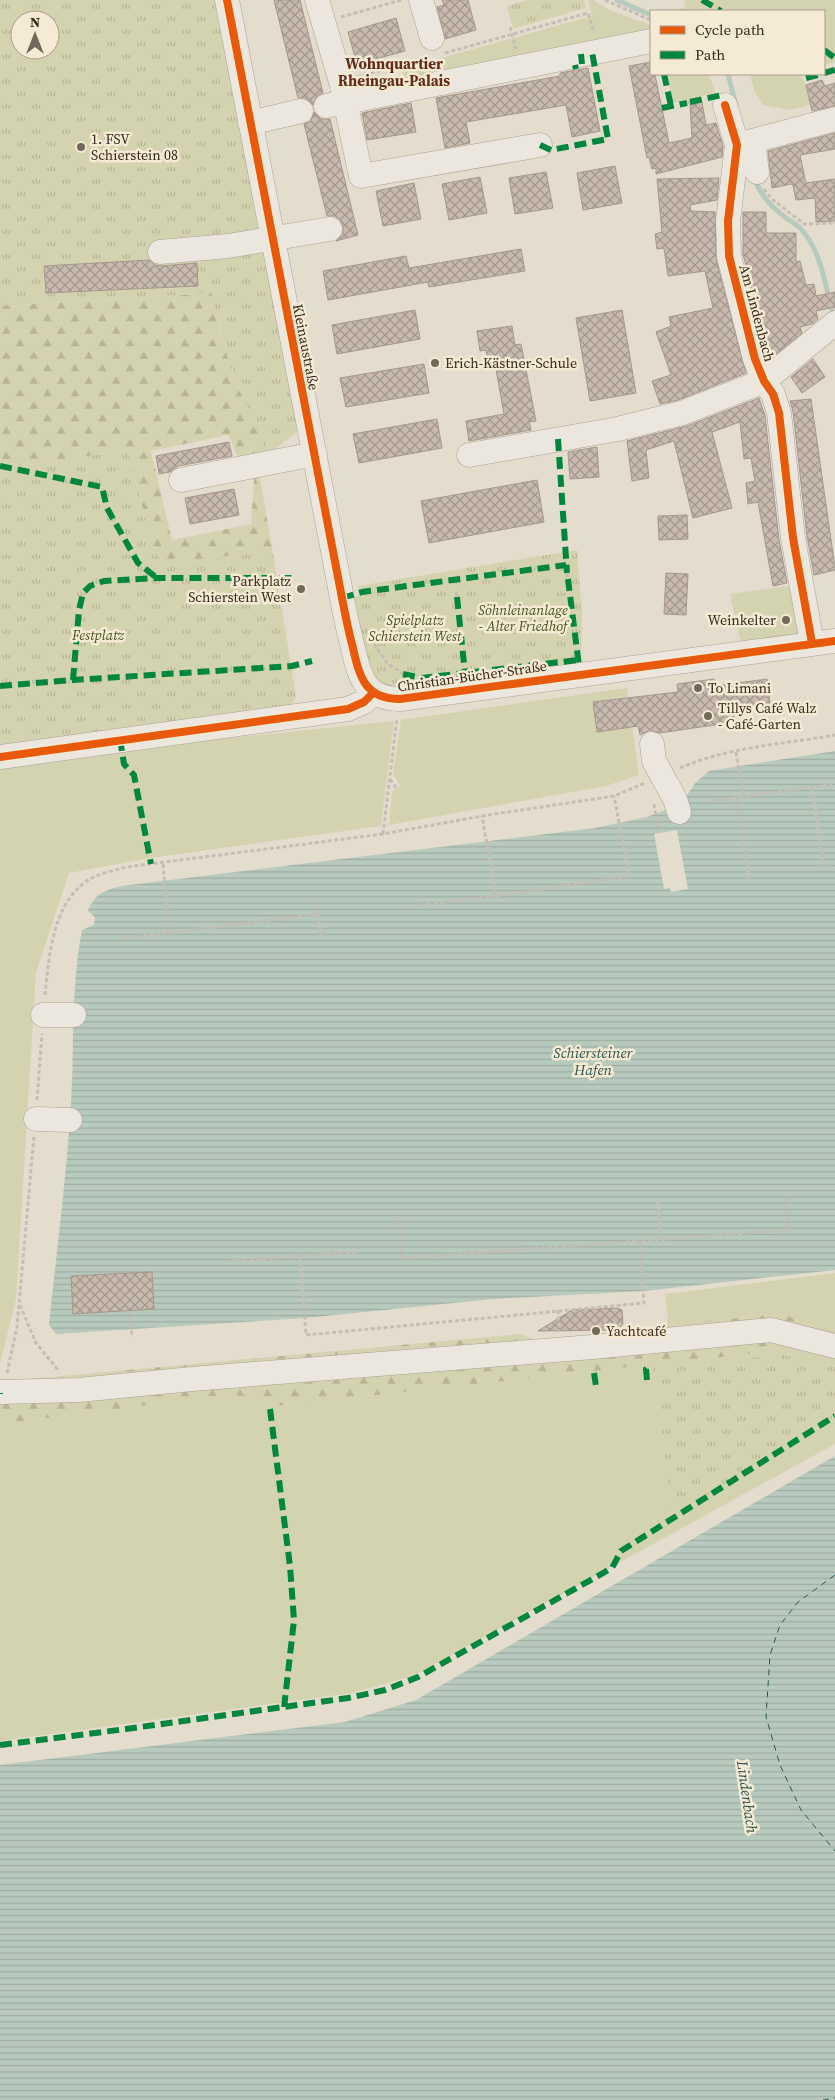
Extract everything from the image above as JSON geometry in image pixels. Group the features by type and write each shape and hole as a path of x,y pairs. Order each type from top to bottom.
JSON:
{"street":[{"name":"Kleinaustraße","path":"227,0 342,598 358,670 366,687 373,693"},
{"path":"422,0 432,38"},
{"path":"320,11 338,97 361,176 540,145"},
{"path":"338,97 650,41"},
{"name":"Am Lindenbach","path":"725,105 745,143 727,237 730,256 755,359 764,381 773,394 779,413 793,538 811,638"},
{"path":"250,122 301,111"},
{"path":"758,172 745,143 835,119"},
{"path":"160,252 207,249 274,240 330,229"},
{"path":"469,454 618,429 682,413 764,381 833,325"},
{"path":"181,480 315,454"},
{"name":"Christian-Bücher-Straße","path":"373,693 382,697 400,699 811,638 835,640"},
{"path":"0,757 348,709 364,702 373,693"},
{"path":"652,744 656,778 675,799 679,812"},
{"path":"43,1015 74,1016"},
{"path":"36,1119 70,1120"},
{"path":"0,1392 79,1390 202,1378 576,1349 771,1330 835,1346"}],"path":[{"path":"320,11 401,0"},
{"path":"605,0 650,20"},
{"path":"338,97 512,34 588,13 599,51"},
{"path":"510,28 517,51"},
{"path":"758,172 760,181 768,195 804,224 835,223"},
{"path":"566,573 568,580"},
{"path":"456,592 457,597"},
{"path":"373,642 387,663 403,674"},
{"path":"383,834 398,714"},
{"path":"59,920 64,907 75,891 96,876 126,867 383,834 482,816 614,796 699,759 835,735"},
{"path":"736,752 743,797"},
{"path":"656,778 659,833"},
{"path":"390,779 397,789"},
{"path":"713,801 835,784"},
{"path":"812,788 824,868"},
{"path":"414,906 629,876 614,796"},
{"path":"737,798 749,879"},
{"path":"482,816 496,896"},
{"path":"163,863 169,933"},
{"path":"316,897 321,936"},
{"path":"124,938 318,914"},
{"path":"399,1216 402,1258 788,1230 786,1198"},
{"path":"658,1202 661,1239"},
{"path":"300,1256 306,1335 644,1303 640,1241"},
{"path":"230,1261 356,1252"},
{"path":"0,1392 13,1349 20,1305 27,1324 44,1355 79,1390"},
{"path":"130,1311 132,1338"}],"green space":[{"path":"0,0 216,0 298,431 267,455 262,437 238,387 230,364 212,293 0,306"},
{"path":"527,0 584,0 586,8 513,29 507,6"},
{"path":"588,0 593,0 611,11 650,25 650,34 405,80 402,69 592,16"},
{"path":"684,0 835,0 835,62 825,65 825,10 675,10 686,7"},
{"path":"667,75 709,75 715,93 673,103"},
{"path":"750,75 801,75 806,85 810,105 790,110 763,105 755,93"},
{"path":"212,293 220,332 238,388 264,438 267,455 259,472 272,548 167,567 152,548 128,450 22,466 0,461 0,306","holes":["228,435 238,457 249,461 254,481 251,524 172,540 151,451"]},
{"name":"Festplatz","path":"128,450 152,548 167,567 272,548 296,697 291,707 0,746 0,461 22,466"},
{"name":"Söhnleinanlage - Alter Friedhof","path":"577,550 582,611 581,669 408,691 379,684 366,670 349,598 359,596 358,586"},
{"path":"796,585 806,634 741,643 730,594"},
{"path":"627,688 639,775 606,786 389,825 392,791 400,786 393,774 401,720"},
{"path":"394,721 381,826 150,858 69,873 36,973 16,1299 0,1363 0,766 122,749"},
{"path":"835,1273 835,1338 784,1314 668,1324 665,1294"},
{"path":"784,1314 835,1338 835,1356 785,1350 276,1406 233,1394 0,1424 0,1395 3,1395 19,1380 520,1334 535,1340 656,1330 668,1324"},
{"path":"785,1350 835,1356 835,1444 415,1675 352,1693 0,1741 0,1424 233,1394 276,1406"},
{"path":"781,1355 835,1362 835,1416 672,1517 653,1366"}],"water":[{"name":"Schiersteiner Hafen","path":"835,751 835,1270 644,1291 493,1299 305,1318 56,1334 49,1325 70,1120 74,1001 78,953 82,930 94,925 95,917 88,911 97,896 121,886 595,828 647,817 683,802 695,783 709,771"},
{"path":"835,1456 835,2100 0,2100 0,1765 345,1722 416,1700"}],"pier":[{"path":"677,830 688,889 671,892 670,888 664,889 654,834"}],"building":[{"path":"274,0 300,0 323,93 317,96 313,105 305,98 298,98"},
{"path":"442,0 468,0 476,30 445,39 437,7 444,5"},
{"path":"396,18 405,51 357,64 348,32"},
{"path":"650,62 650,75 655,75 669,143 692,138 690,104 702,102 706,125 716,123 723,146 722,157 656,174 656,168 652,169 649,157 647,158 629,66"},
{"path":"588,68 600,131 572,137 566,105 466,122 470,143 445,148 436,98 560,76 560,73"},
{"path":"822,80 825,86 835,83 835,106 812,111 806,85"},
{"path":"411,103 416,132 367,140 362,113"},
{"path":"314,112 321,119 330,119 358,235 336,241 343,234 343,226 335,216 327,216 304,124 311,121"},
{"path":"835,133 835,149 800,155 806,183 835,179 835,221 816,222 815,198 796,200 793,185 791,184 772,188 768,151"},
{"path":"615,166 622,203 583,210 577,173"},
{"path":"546,172 553,208 515,214 509,178"},
{"path":"480,177 487,213 449,220 442,184"},
{"path":"719,178 717,200 690,205 691,211 715,212 716,259 746,373 678,400 660,404 652,381 671,375 656,332 671,326 669,317 713,308 705,271 668,276 664,248 657,249 655,234 662,232 657,179"},
{"path":"414,183 421,219 383,226 376,191"},
{"path":"743,212 766,212 766,233 796,233 796,262 800,261 806,285 814,284 816,296 835,292 835,307 816,311 818,319 812,324 800,327 802,333 770,359 743,254"},
{"path":"521,249 525,271 429,287 428,282 328,300 323,271 406,256 409,268"},
{"path":"149,260 155,265 161,266 197,263 198,286 46,293 44,266"},
{"path":"415,310 420,339 337,354 332,325"},
{"path":"622,310 636,393 590,401 576,318"},
{"path":"512,326 515,345 521,344 536,421 529,422 531,430 469,441 466,421 504,414 495,364 489,365 486,350 480,351 477,331"},
{"path":"813,359 825,377 802,393 791,377"},
{"path":"424,364 429,393 346,407 340,378"},
{"path":"759,398 765,416 779,540 787,583 773,586 758,502 748,504 746,483 755,481 751,458 744,459 740,422 712,432 732,508 693,518 674,441 646,450 649,478 632,481 627,441 687,426"},
{"path":"811,399 835,568 835,570 814,575 807,536 793,411 790,401"},
{"path":"437,419 442,448 359,463 353,434"},
{"path":"229,442 232,456 178,466 170,472 159,474 156,456"},
{"path":"597,447 599,477 570,479 568,452"},
{"path":"537,480 544,522 429,543 421,501"},
{"path":"234,489 239,515 190,524 185,498"},
{"path":"687,515 688,539 659,540 658,516"},
{"path":"666,573 688,574 686,615 664,614"},
{"path":"714,679 715,686 767,679 770,703 733,709 735,722 659,733 650,730 640,735 638,726 597,732 593,702 678,692 677,684"},
{"path":"152,1272 154,1309 73,1314 71,1276"},
{"path":"617,1308 622,1310 623,1324 618,1330 538,1331 572,1310"}],"waterway":[{"name":"Lindenbach","path":"617,0 650,15"},
{"name":"Lindenbach","path":"728,75 736,105"},
{"name":"Lindenbach","path":"754,178 766,200 800,228 813,247 822,271 834,318"}],"ferry route":[{"path":"835,1575 798,1602 780,1625 770,1655 766,1717 780,1765 801,1810 835,1851"},
{"path":"823,2100 835,2098"}],"marked path":[{"path":"702,0 719,10"},
{"path":"825,51 835,58"},
{"path":"540,145 551,150 608,139 592,52"},
{"path":"581,54 582,64"},
{"path":"575,65 576,69"},
{"path":"825,73 835,70"},
{"path":"664,75 671,106"},
{"path":"806,78 818,75"},
{"path":"690,102 722,95"},
{"path":"662,108 687,103"},
{"path":"558,439 567,573"},
{"path":"0,466 102,487 107,508 138,563 157,578"},
{"path":"342,598 362,592 566,565"},
{"path":"73,680 79,610 83,593 90,586 104,581 157,578 297,578"},
{"path":"568,579 579,666"},
{"path":"457,597 465,673"},
{"path":"403,674 422,678 578,660"},
{"path":"0,686 292,666 312,661"},
{"path":"406,698 408,676"},
{"path":"120,739 124,764 134,775 151,864"},
{"path":"647,1380 646,1369 648,1367"},
{"path":"594,1373 596,1386"},
{"path":"270,1409 290,1566 294,1620 284,1708"},
{"path":"0,1745 348,1698 385,1690 418,1677 612,1568 621,1551 835,1416"}],"cycle path":[{"path":"227,0 345,616 357,665 370,690 378,695 400,699 835,641"},
{"path":"725,105 737,145 728,221 729,256 755,359 764,381 773,394 779,413 793,538 812,643"},
{"path":"0,757 348,709 364,702 373,693"}],"place":[{"name":"1. FSV Schierstein 08","path":"81,147"},
{"name":"Erich-Kästner-Schule","path":"435,363"},
{"name":"Parkplatz Schierstein West","path":"301,589"},
{"name":"Weinkelter","path":"786,620"},
{"name":"To Limani","path":"698,688"},
{"name":"Tillys Café Walz - Café-Garten","path":"708,716"},
{"name":"Yachtcafé","path":"596,1331"}],"district":[{"name":"Wohnquartier Rheingau-Palais","path":"394,72"}],"park label":[{"name":"Spielplatz Schierstein West","path":"415,628"}]}
